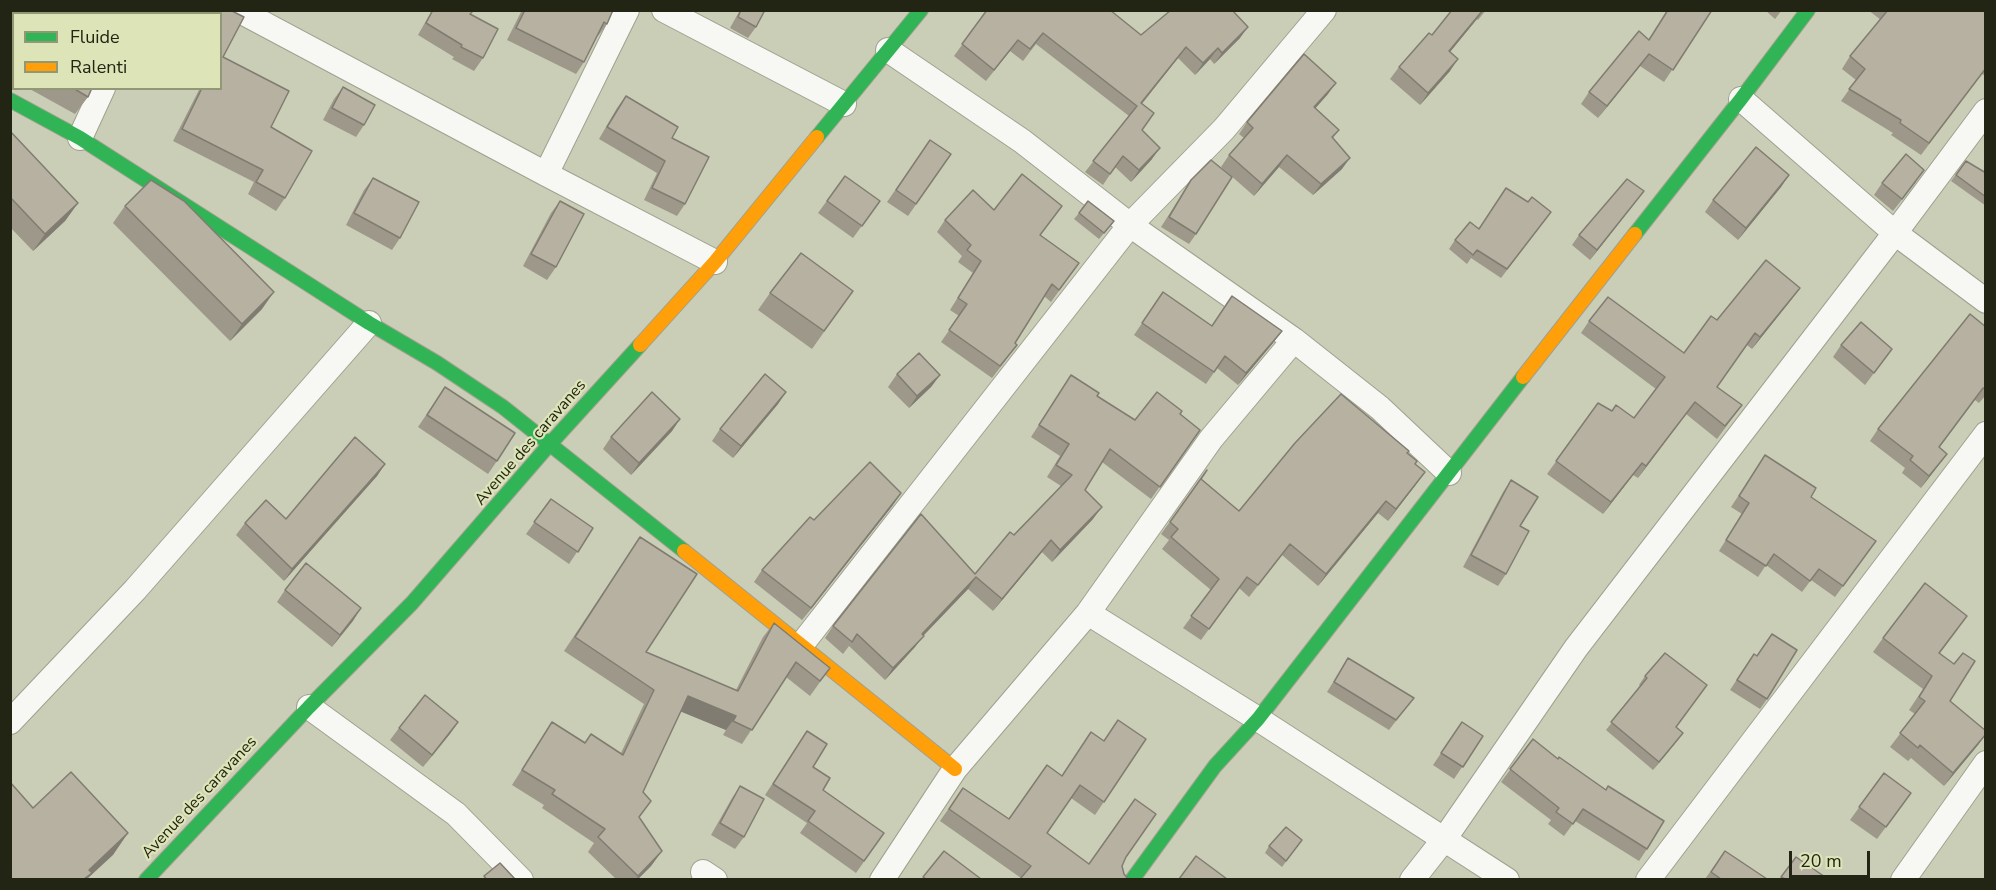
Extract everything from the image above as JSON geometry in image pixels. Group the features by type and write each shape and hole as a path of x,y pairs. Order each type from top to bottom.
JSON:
{"street":[{"path":"238,10 715,262"},
{"path":"546,174 627,10"},
{"path":"664,10 844,104"},
{"name":"Avenue des caravanes","path":"146,879 309,707 412,603 549,445 715,262 921,10"},
{"path":"802,644 1130,225 1224,129 1324,10"},
{"path":"1132,879 1215,766 1258,719 1808,10"},
{"path":"888,50 1022,141 1130,225 1294,340 1380,408 1449,473"},
{"path":"80,138 102,90"},
{"path":"1741,99 1895,233 1986,301"},
{"path":"10,100 80,138 503,407 802,644 955,769"},
{"path":"1412,879 1444,838 1576,648 1986,111"},
{"path":"10,722 135,590 369,323"},
{"path":"882,879 955,769 1088,613 1211,439 1294,340"},
{"path":"1648,879 1986,434"},
{"path":"1088,613 1508,879"},
{"path":"309,707 456,814 521,879"},
{"path":"1903,879 1986,763"}],"building":[{"path":"215,10 230,10 244,17 223,57 289,91 271,127 312,151 285,198 256,182 263,170 182,129 201,90 222,90 222,12 214,12"},
{"path":"433,10 470,10 472,12 470,14 498,29 483,58 461,47 462,45 426,23"},
{"path":"525,10 613,10 607,24 604,22 584,62 516,28"},
{"path":"741,10 765,10 756,27 738,17"},
{"path":"987,10 1110,10 1141,35 1171,10 1232,10 1248,27 1222,53 1218,48 1203,63 1186,47 1141,103 1154,113 1142,130 1160,148 1139,170 1123,156 1110,174 1093,161 1137,106 1043,33 1030,49 1018,40 994,70 962,44"},
{"path":"1452,10 1483,10 1449,51 1458,59 1428,93 1399,67 1429,33 1432,35"},
{"path":"1668,10 1712,10 1673,70 1649,54 1607,106 1589,92 1639,31 1649,40"},
{"path":"1888,10 1986,10 1986,68 1929,143 1900,123 1901,120 1849,89 1865,69 1850,56"},
{"path":"1304,54 1336,83 1314,107 1339,130 1332,137 1350,158 1321,184 1287,155 1262,184 1229,155 1253,128 1247,122"},
{"path":"343,87 375,105 364,125 332,108"},
{"path":"76,90 91,90 88,97"},
{"path":"626,96 678,127 672,138 709,157 685,204 652,188 665,161 607,127"},
{"path":"10,131 78,203 45,234 10,197"},
{"path":"930,140 951,154 916,204 896,190"},
{"path":"1756,147 1789,175 1746,228 1713,200"},
{"path":"1906,154 1924,170 1902,199 1882,183"},
{"path":"1211,160 1232,177 1196,234 1169,217 1191,180"},
{"path":"1966,161 1986,173 1986,197 1956,175"},
{"path":"1022,174 1062,206 1040,235 1079,263 1059,290 1052,284 1015,343 1017,345 1000,366 949,330 967,304 958,298 981,261 967,250 971,245 945,220 973,190 994,210"},
{"path":"845,176 880,201 862,226 827,201"},
{"path":"373,178 419,202 400,238 354,213"},
{"path":"1627,179 1644,191 1597,250 1579,235"},
{"path":"151,180 184,201 274,292 242,324 125,206"},
{"path":"1506,188 1528,202 1532,197 1551,212 1507,269 1477,250 1473,255 1455,240 1470,222 1479,229"},
{"path":"560,201 584,214 556,267 531,254"},
{"path":"1088,201 1114,221 1104,233 1079,213"},
{"path":"801,253 853,291 824,331 770,293"},
{"path":"1766,260 1800,288 1760,337 1755,333 1717,387 1742,405 1725,426 1695,402 1646,466 1642,463 1611,502 1556,461 1598,403 1612,411 1616,405 1634,418 1665,377 1589,321 1608,297 1684,353 1711,316 1717,320"},
{"path":"1163,292 1212,326 1232,296 1282,331 1246,373 1225,356 1214,372 1142,323"},
{"path":"1970,314 1986,327 1986,389 1983,388 1939,447 1947,454 1929,476 1910,460 1913,456 1878,429"},
{"path":"1861,322 1892,349 1874,373 1841,345"},
{"path":"919,353 940,375 917,396 897,374"},
{"path":"765,374 786,392 741,446 720,429"},
{"path":"1071,375 1099,393 1097,396 1135,420 1157,392 1182,411 1180,414 1200,430 1160,487 1110,449 1085,490 1102,507 1060,550 1051,540 1002,599 976,577 893,668 857,634 852,642 833,626 921,514 975,574 1010,532 1014,535 1072,475 1056,465 1069,444 1039,425"},
{"path":"445,387 515,433 497,461 427,415"},
{"path":"652,392 680,419 639,463 611,437"},
{"path":"1341,394 1409,451 1407,453 1417,461 1415,464 1425,472 1396,509 1386,501 1326,574 1290,544 1258,585 1247,577 1209,629 1191,616 1219,579 1171,537 1178,529 1170,522 1207,470 1201,479 1239,511 1295,443"},
{"path":"355,437 385,464 292,569 245,523 266,500 286,519"},
{"path":"1765,455 1816,488 1811,497 1876,541 1843,586 1819,569 1810,581 1774,554 1766,566 1726,540 1749,503 1739,496"},
{"path":"870,462 901,493 811,608 762,570 810,517 814,520"},
{"path":"1511,480 1538,497 1520,526 1529,531 1506,574 1471,555"},
{"path":"551,499 593,528 578,552 534,522"},
{"path":"640,537 697,574 646,652 738,691 774,623 830,668 820,681 796,662 752,730 733,721 736,716 688,696 643,792 651,801 639,817 662,851 638,876 598,837 605,829 552,794 555,790 522,770 552,722 585,743 591,734 623,755 654,690 575,637"},
{"path":"306,563 361,608 340,635 285,590"},
{"path":"1925,583 1967,616 1939,653 1954,664 1963,653 1975,661 1950,701 1986,731 1986,734 1953,773 1920,745 1918,748 1900,733 1925,701 1919,697 1932,676 1883,638"},
{"path":"1772,634 1797,650 1767,699 1737,680 1754,654 1757,656"},
{"path":"1665,653 1707,685 1676,727 1683,733 1659,762 1611,722"},
{"path":"1348,658 1414,698 1396,720 1334,682"},
{"path":"425,695 458,722 432,755 399,728"},
{"path":"1118,720 1146,739 1104,802 1080,785 1047,833 1089,864 1135,799 1156,814 1122,866 1128,879 1020,879 1031,866 949,809 963,788 1009,819 1047,765 1062,776 1091,732 1104,741"},
{"path":"1462,722 1483,736 1463,767 1441,753"},
{"path":"807,731 827,744 813,767 830,778 823,790 884,833 864,861 808,821 815,811 773,784"},
{"path":"1533,739 1558,759 1559,757 1606,790 1608,786 1664,821 1647,849 1583,809 1573,824 1556,812 1559,808 1510,769"},
{"path":"71,772 128,833 89,870 92,873 84,879 10,879 10,782 33,808"},
{"path":"1884,773 1911,793 1886,827 1859,807"},
{"path":"740,786 764,799 744,837 720,823"},
{"path":"1286,827 1302,840 1286,861 1269,846"},
{"path":"944,851 981,879 926,879 923,877"},
{"path":"1725,851 1767,879 1721,879 1711,872"},
{"path":"1196,856 1227,879 1179,879"},
{"path":"1796,857 1828,879 1785,879 1781,877"},
{"path":"500,863 515,879 486,879 484,876"}],"traffic: fast":[{"path":"817,137 921,10"},
{"path":"1635,234 1808,10"},
{"path":"10,100 80,138 503,407 684,551"},
{"path":"146,880 309,707 412,603 549,445 640,345"},
{"path":"1132,880 1215,766 1258,719 1523,377"}],"traffic: slow":[{"path":"640,345 715,262 817,137"},
{"path":"1523,377 1635,234"},
{"path":"684,551 955,769"}]}
